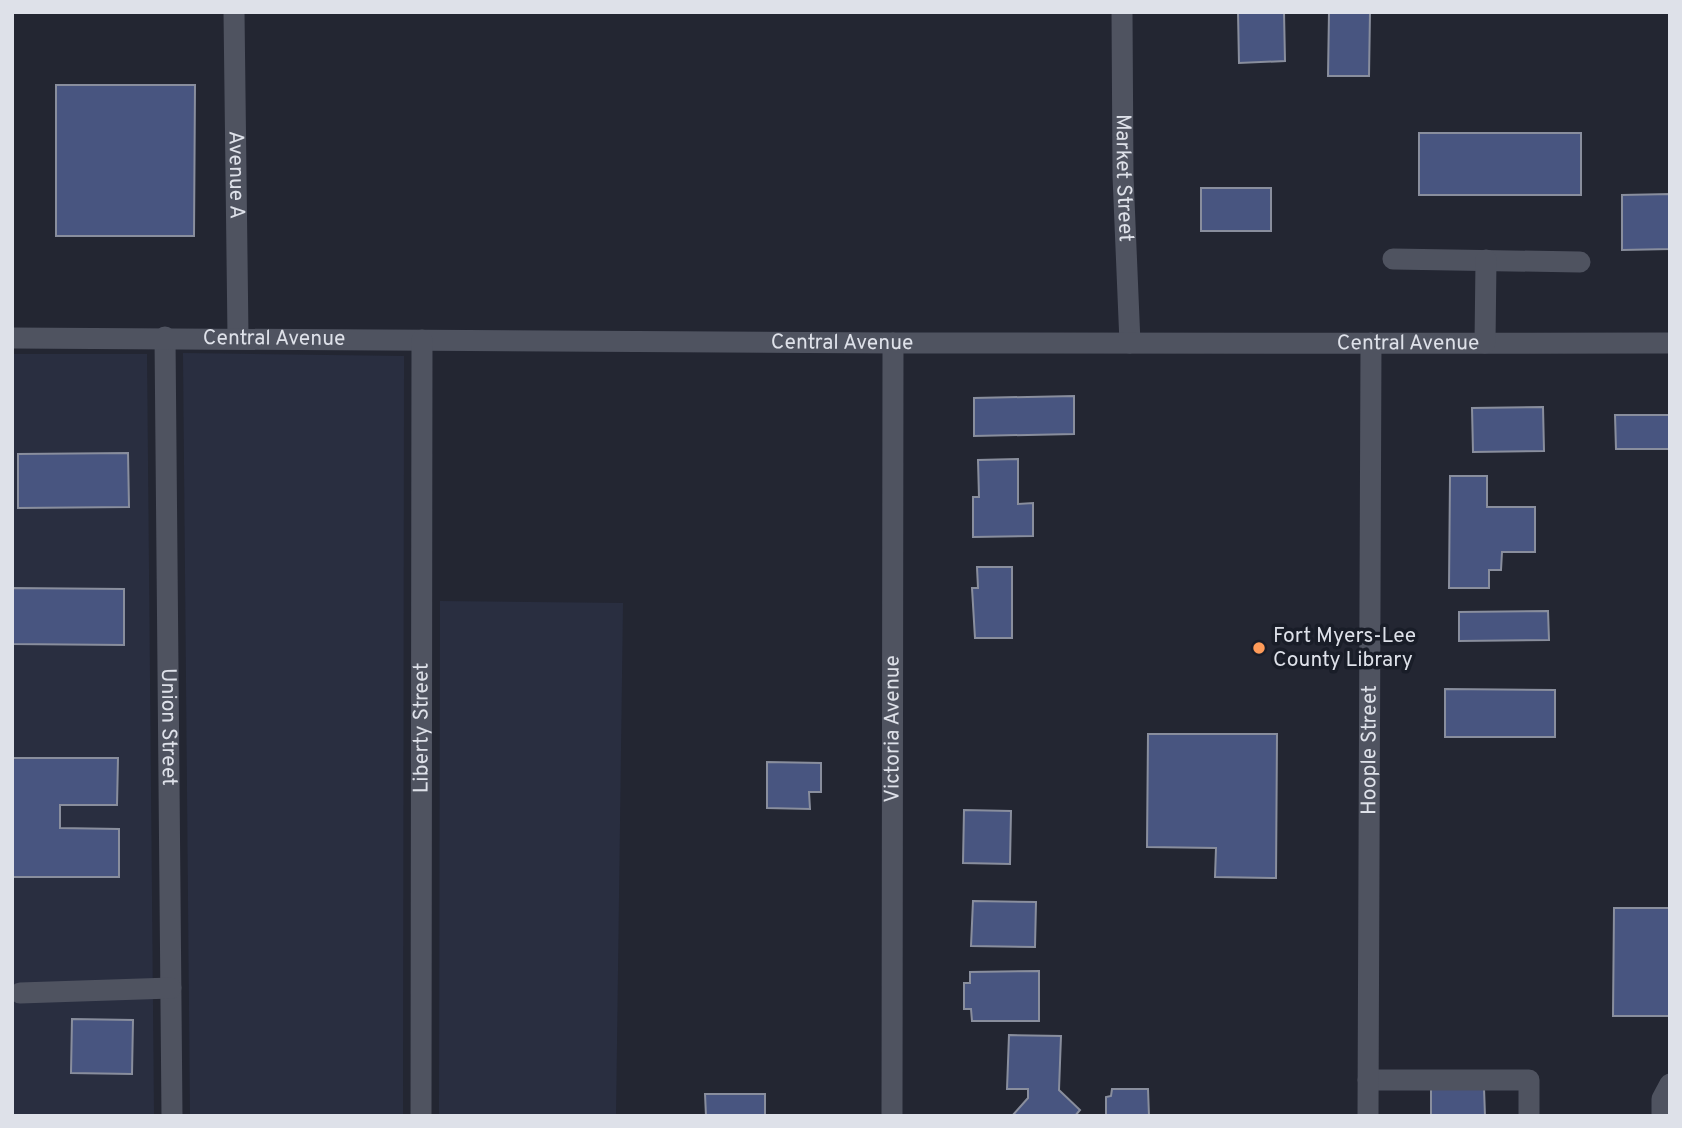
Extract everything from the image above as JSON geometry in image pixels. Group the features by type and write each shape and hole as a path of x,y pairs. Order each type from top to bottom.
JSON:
{"street":[{"name":"Avenue A","path":"234,12 238,337"},
{"name":"Market Street","path":"1122,12 1123,176 1130,343"},
{"path":"1393,259 1580,262"},
{"path":"1485,343 1486,260"},
{"name":"Union Street","path":"165,337 172,1116"},
{"name":"Central Avenue","path":"12,338 1670,344"},
{"name":"Liberty Street","path":"421,1116 422,340"},
{"name":"Victoria Avenue","path":"892,1116 893,343"},
{"name":"Hoople Street","path":"1368,1116 1371,343"},
{"path":"20,993 171,988"},
{"path":"1368,1080 1529,1080 1529,1116"},
{"path":"1662,1116 1662,1100 1670,1084"}],"shaded area":[{"path":"183,353 404,356 403,1116 190,1116"},
{"path":"12,354 147,354 154,1116 12,1116"},
{"path":"440,601 623,603 616,1116 439,1116"}],"building":[{"path":"1238,12 1284,12 1285,61 1239,63"},
{"path":"1329,12 1370,12 1369,76 1328,76"},
{"path":"56,85 195,85 194,236 56,236"},
{"path":"1419,133 1581,133 1581,195 1419,195"},
{"path":"1201,188 1271,188 1271,231 1201,231"},
{"path":"1670,194 1670,249 1622,250 1622,195"},
{"path":"1074,396 1074,434 974,436 974,398"},
{"path":"1543,407 1544,451 1473,452 1472,408"},
{"path":"1615,415 1669,415 1670,449 1616,449"},
{"path":"128,453 129,507 18,508 18,454"},
{"path":"1018,459 1018,504 1033,503 1033,536 973,537 973,497 979,497 978,460"},
{"path":"1450,476 1487,476 1487,507 1535,507 1535,552 1502,552 1501,570 1489,570 1489,588 1449,588"},
{"path":"977,567 1012,567 1012,638 975,638 972,588 978,588"},
{"path":"12,588 124,589 124,645 12,644"},
{"path":"1548,611 1549,640 1459,641 1459,612"},
{"path":"1445,689 1555,690 1555,737 1445,737"},
{"path":"1148,734 1277,734 1276,878 1215,877 1216,848 1147,847"},
{"path":"12,758 118,758 117,805 60,805 60,828 119,829 119,877 12,877"},
{"path":"767,762 821,763 821,792 809,792 810,809 767,808"},
{"path":"964,810 1011,811 1010,864 963,863"},
{"path":"973,901 1036,902 1035,947 971,946"},
{"path":"1614,908 1670,908 1670,1016 1613,1016"},
{"path":"1039,971 1039,1021 972,1021 971,1009 964,1009 964,983 970,983 970,972"},
{"path":"72,1019 133,1020 132,1074 71,1073"},
{"path":"1009,1035 1061,1036 1059,1090 1080,1110 1075,1116 1012,1116 1028,1098 1028,1089 1007,1089"},
{"path":"1431,1088 1484,1088 1485,1116 1431,1116"},
{"path":"1112,1089 1148,1089 1149,1116 1106,1116 1106,1097 1111,1096"},
{"path":"705,1094 765,1094 765,1116 706,1116"}],"place":[{"name":"Fort Myers-Lee County Library","path":"1259,648"}]}
